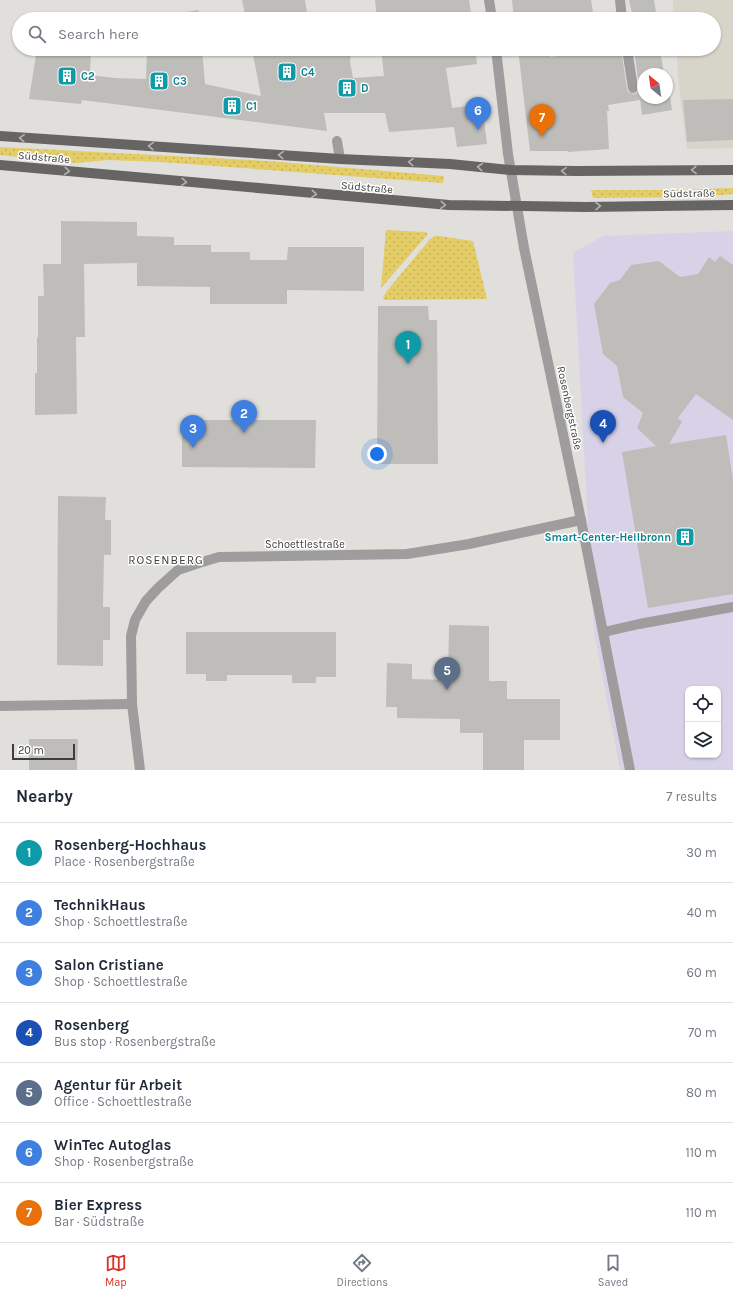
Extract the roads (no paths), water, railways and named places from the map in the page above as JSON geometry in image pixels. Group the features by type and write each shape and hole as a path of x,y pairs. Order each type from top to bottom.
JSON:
{"main road":[{"name":"Südstraße","path":"0,136 340,159 450,164 511,170 733,170"},
{"name":"Südstraße","path":"0,165 388,201 449,205 584,207 733,205"}],"street":[{"path":"489,0 491,12"},
{"path":"620,0 621,12"},
{"name":"Rosenbergstraße","path":"497,56 511,170 524,248 582,520 630,770"},
{"path":"628,56 632,88"},
{"path":"337,141 340,159"},
{"name":"Schoettlestraße","path":"140,770 132,704 131,636 135,620 146,601 178,570 219,557 408,554 469,544 582,520"},
{"path":"604,632 638,624 733,607"},
{"path":"0,706 132,704"}],"place":[{"name":"C4","path":"287,72"},
{"name":"C2","path":"67,76"},
{"name":"C3","path":"159,81"},
{"name":"D","path":"347,88"},
{"name":"C1","path":"232,106"},
{"name":"WinTec Autoglas","path":"478,130"},
{"name":"Bier Express","path":"542,137"},
{"name":"Rosenberg-Hochhaus","path":"408,364"},
{"name":"TechnikHaus","path":"244,433"},
{"name":"Rosenberg","path":"603,443"},
{"name":"Salon Cristiane","path":"193,448"},
{"name":"Smart-Center-Heilbronn","path":"685,537"},
{"name":"Agentur für Arbeit","path":"447,690"}],"district":[{"name":"ROSENBERG","path":"166,560"}]}
